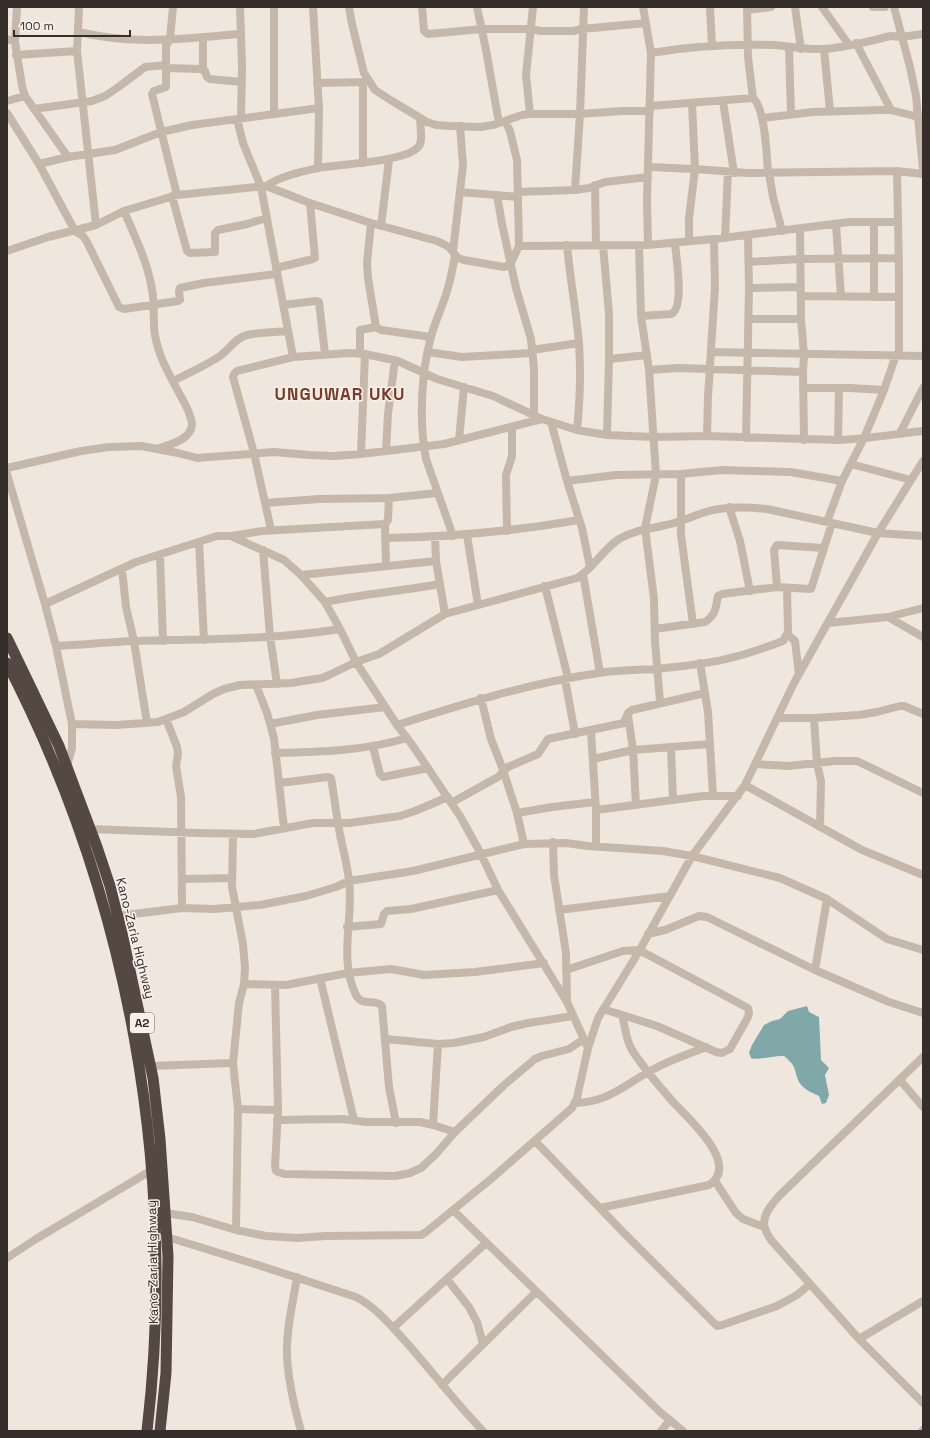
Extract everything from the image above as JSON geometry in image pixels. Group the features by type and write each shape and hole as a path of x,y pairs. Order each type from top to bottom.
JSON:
{"highway":[{"name":"Kano-Zaria Highway","path":"7,638 44,714 67,766 110,886 132,977 150,1066 160,1139 168,1256 166,1373 160,1431"},
{"name":"Kano-Zaria Highway","path":"7,663 54,763 70,805 97,886 132,1022 152,1170 155,1235 154,1353 147,1431"}],"street":[{"path":"18,7 11,39 16,54 25,96 68,157"},
{"path":"79,7 77,51 96,225"},
{"path":"173,7 170,39 166,46 166,87 154,91 152,94 187,251 190,253 215,252 216,233 218,230 267,218"},
{"path":"240,7 242,82 239,118 243,143 263,186 267,218 293,357"},
{"path":"274,7 274,113"},
{"path":"313,7 319,108 318,168"},
{"path":"349,7 365,82 363,163"},
{"path":"422,7 424,31 428,34 482,29 573,31 646,23"},
{"path":"263,186 371,223 437,242 449,247 458,258 464,260 504,267 511,263 519,246 517,160 510,131 502,122 477,7"},
{"path":"530,114 526,75 533,7"},
{"path":"575,190 580,114 584,7"},
{"path":"643,7 651,53 648,177 641,316 649,370 656,475 645,528 654,599 656,669 660,702"},
{"path":"710,7 712,46"},
{"path":"771,7 747,8 748,56 753,98 757,101 762,118 773,197 782,231"},
{"path":"795,7 801,49"},
{"path":"822,7 852,44 891,110"},
{"path":"873,7 885,7"},
{"path":"894,7 910,67 920,118 923,169"},
{"path":"78,32 131,40 240,34"},
{"path":"651,53 684,48 748,45 801,49 824,49 891,36 901,37 923,34"},
{"path":"203,37 203,70 210,79 242,82"},
{"path":"789,47 791,114"},
{"path":"824,49 830,111"},
{"path":"16,54 77,51"},
{"path":"34,109 83,103 104,96 145,67 166,66 203,70"},
{"path":"317,83 365,82 375,90 420,118 436,125 480,127 530,114 580,114 650,109 692,103 753,98"},
{"path":"7,101 25,96"},
{"path":"723,101 731,172 725,238"},
{"path":"689,241 689,218 695,169 692,103"},
{"path":"39,164 68,157 115,150 135,144 161,132 192,124 319,108"},
{"path":"762,118 830,111 891,110 920,118"},
{"path":"7,113 39,164 76,231 83,236 87,242 119,307 124,309 179,301 180,288 277,271 313,260 315,258 310,203"},
{"path":"7,251 48,237 96,225 124,212 174,195 263,186 281,178 318,168 389,160 419,147 421,143 420,118"},
{"path":"453,536 426,458 423,445 422,416 428,352 431,337 448,289 454,253 463,165 460,126"},
{"path":"381,226 389,160"},
{"path":"648,167 769,173 898,171 923,174"},
{"path":"655,629 706,622 716,611 718,595 776,587 811,589 842,481 864,438 897,355 899,297 898,171"},
{"path":"460,192 518,195 575,190 589,188 605,182 648,177"},
{"path":"594,185 599,245 609,314 607,434"},
{"path":"497,195 516,288 531,339 534,369 534,416"},
{"path":"124,212 144,256 154,305 156,339 162,361 186,406 192,424 184,438 156,449"},
{"path":"874,222 874,297"},
{"path":"519,246 644,245 725,238 836,224 898,222"},
{"path":"371,223 367,263 376,327"},
{"path":"836,224 840,296"},
{"path":"800,229 801,319 804,355 802,372 804,440"},
{"path":"746,438 749,319 748,235"},
{"path":"707,436 715,287 714,239"},
{"path":"641,316 671,314 675,313 677,309 679,288 675,243"},
{"path":"567,245 579,343 580,400 577,430"},
{"path":"749,262 800,259 899,258"},
{"path":"749,288 801,287"},
{"path":"801,296 899,297"},
{"path":"283,305 315,301 319,302 325,354"},
{"path":"749,319 801,319"},
{"path":"361,454 362,354 360,330 376,327 381,330 431,337"},
{"path":"173,381 201,368 222,354 240,338 247,335 288,331"},
{"path":"428,352 462,357 532,351 579,343"},
{"path":"711,352 748,354 923,356"},
{"path":"271,530 254,453 234,374 237,371 293,357 325,354 362,354 395,360 441,380 494,396 542,419 577,430 607,434 654,437 707,436 838,440 923,431"},
{"path":"609,358 647,355"},
{"path":"386,451 388,414 395,360"},
{"path":"649,370 710,368 748,371 802,372"},
{"path":"459,440 464,387"},
{"path":"803,388 884,390"},
{"path":"838,440 839,388"},
{"path":"900,433 923,388"},
{"path":"7,468 81,451 109,447 141,446 197,458 274,452 334,456 361,454 423,445 444,444 542,419"},
{"path":"551,422 567,481 580,520 590,567"},
{"path":"507,531 506,475 512,456 512,427"},
{"path":"165,1213 192,1217 236,1230 286,1238 421,1235 453,1210 572,1108 575,1103 588,1048 598,1018 640,950 692,856 745,785 799,674 878,533 911,480 920,469 923,461"},
{"path":"851,464 911,480"},
{"path":"567,481 616,476 681,474 722,470 772,470 842,481"},
{"path":"7,474 56,646 72,724 72,748 67,766"},
{"path":"681,474 681,521 693,624"},
{"path":"265,503 319,498 388,498 437,493"},
{"path":"386,566 385,524 388,520 388,498"},
{"path":"729,507 740,541 750,591"},
{"path":"72,724 116,725 148,723 166,719 184,712 213,694 240,685 277,684 329,676 356,662 379,654 444,614 577,578 583,574 618,539 645,528 664,526 710,510 729,507 752,507 878,533 923,536"},
{"path":"386,538 467,535 507,531 580,520"},
{"path":"45,604 136,562 217,536 231,536 271,530 385,524"},
{"path":"467,535 478,605"},
{"path":"231,536 284,560 301,575 325,602 356,662 397,725 449,800 481,854 498,890 567,1002 588,1048"},
{"path":"434,537 444,614"},
{"path":"199,542 204,640"},
{"path":"776,587 774,550 777,545 824,548"},
{"path":"263,550 270,636 277,684"},
{"path":"160,555 162,641"},
{"path":"301,575 436,561"},
{"path":"122,569 126,607 134,641 148,723"},
{"path":"583,574 600,673"},
{"path":"325,602 410,590 440,584"},
{"path":"545,586 567,679 575,734"},
{"path":"397,725 481,698 567,679 600,673 656,669 734,658 756,651 783,641 787,634 787,588"},
{"path":"828,623 888,617 923,608"},
{"path":"888,617 923,637"},
{"path":"56,646 134,641 204,640 305,634 340,629"},
{"path":"787,634 795,641 799,674"},
{"path":"700,663 708,712 713,795"},
{"path":"256,685 270,724 280,783 284,828"},
{"path":"90,829 253,834 312,823 349,823 400,816 449,800 498,777 508,767 538,754 548,739 624,723 628,713 632,710 660,702 705,693"},
{"path":"481,698 491,739 504,772 517,813 524,844"},
{"path":"777,718 814,718 859,715 900,706 904,706 923,714"},
{"path":"270,724 317,715 385,707"},
{"path":"628,713 633,750 636,805"},
{"path":"814,718 817,764 821,781 820,827"},
{"path":"166,719 177,747 178,754 176,766 181,797 183,879 182,908"},
{"path":"591,731 596,847"},
{"path":"275,753 317,752 373,746 387,744 407,738"},
{"path":"593,758 633,750 710,744"},
{"path":"373,746 382,776 385,777 428,768"},
{"path":"671,747 673,800"},
{"path":"755,764 788,766 835,761 857,761 923,793"},
{"path":"280,783 330,777 349,881 350,905 346,945 348,973 357,996 361,1001 366,1003 378,1003 382,1006 389,1087 396,1123"},
{"path":"745,785 862,850 923,875"},
{"path":"517,813 552,807 636,805 713,795 738,796"},
{"path":"233,834 232,878 244,960 244,984 239,1003 233,1063 238,1109 236,1230"},
{"path":"553,842 554,875 566,954 567,1002"},
{"path":"118,916 182,908 236,908 275,903 306,896 336,887 349,881 413,871 524,844 553,842 596,847 656,851 692,856 780,878 827,898 887,939 923,950"},
{"path":"183,879 232,878"},
{"path":"347,927 381,924 387,910 411,909 498,890"},
{"path":"560,910 670,896"},
{"path":"815,970 827,898"},
{"path":"648,934 665,930 699,916 707,917 815,970 889,1002 923,1013"},
{"path":"566,970 623,951 640,950 748,1008 749,1013 730,1049 722,1053 716,1052 657,1026 604,1009"},
{"path":"244,984 286,985 348,973 392,969 424,975 475,972 544,963"},
{"path":"320,978 354,1120"},
{"path":"275,985 278,1110 275,1166 276,1171 284,1174 395,1176 410,1174 421,1168 436,1154 455,1132 535,1059 569,1049 584,1039"},
{"path":"600,1208 709,1185 715,1181 720,1169 714,1149 695,1124 674,1103 648,1072 631,1048 622,1015"},
{"path":"386,1039 438,1044 454,1043 484,1037 511,1027 574,1016"},
{"path":"433,1125 438,1044"},
{"path":"575,1103 595,1101 611,1095 665,1063 706,1047"},
{"path":"923,1057 779,1196 769,1209 765,1218 764,1227 771,1240 859,1339 923,1403"},
{"path":"150,1066 233,1063"},
{"path":"900,1080 923,1107"},
{"path":"238,1109 278,1110"},
{"path":"277,1120 343,1119 366,1122 420,1122 455,1132"},
{"path":"535,1141 717,1326 777,1306 796,1295 810,1284"},
{"path":"7,1258 152,1170"},
{"path":"715,1181 736,1213 743,1219 764,1227"},
{"path":"453,1210 536,1292 683,1431"},
{"path":"167,1237 360,1299 378,1313 418,1354 442,1385 483,1431"},
{"path":"393,1328 486,1243"},
{"path":"297,1278 286,1354 290,1392 301,1431"},
{"path":"447,1278 469,1306 477,1322 483,1344"},
{"path":"442,1385 536,1292"},
{"path":"859,1339 923,1301"},
{"path":"661,1431 670,1420"}],"water":[{"path":"807,1006 809,1012 819,1017 821,1060 829,1068 825,1075 829,1095 826,1103 822,1104 819,1096 807,1090 799,1083 793,1065 784,1056 754,1059 751,1058 749,1053 764,1025 780,1019 788,1011"}],"district":[{"name":"UNGUWAR UKU","path":"340,394"}]}
